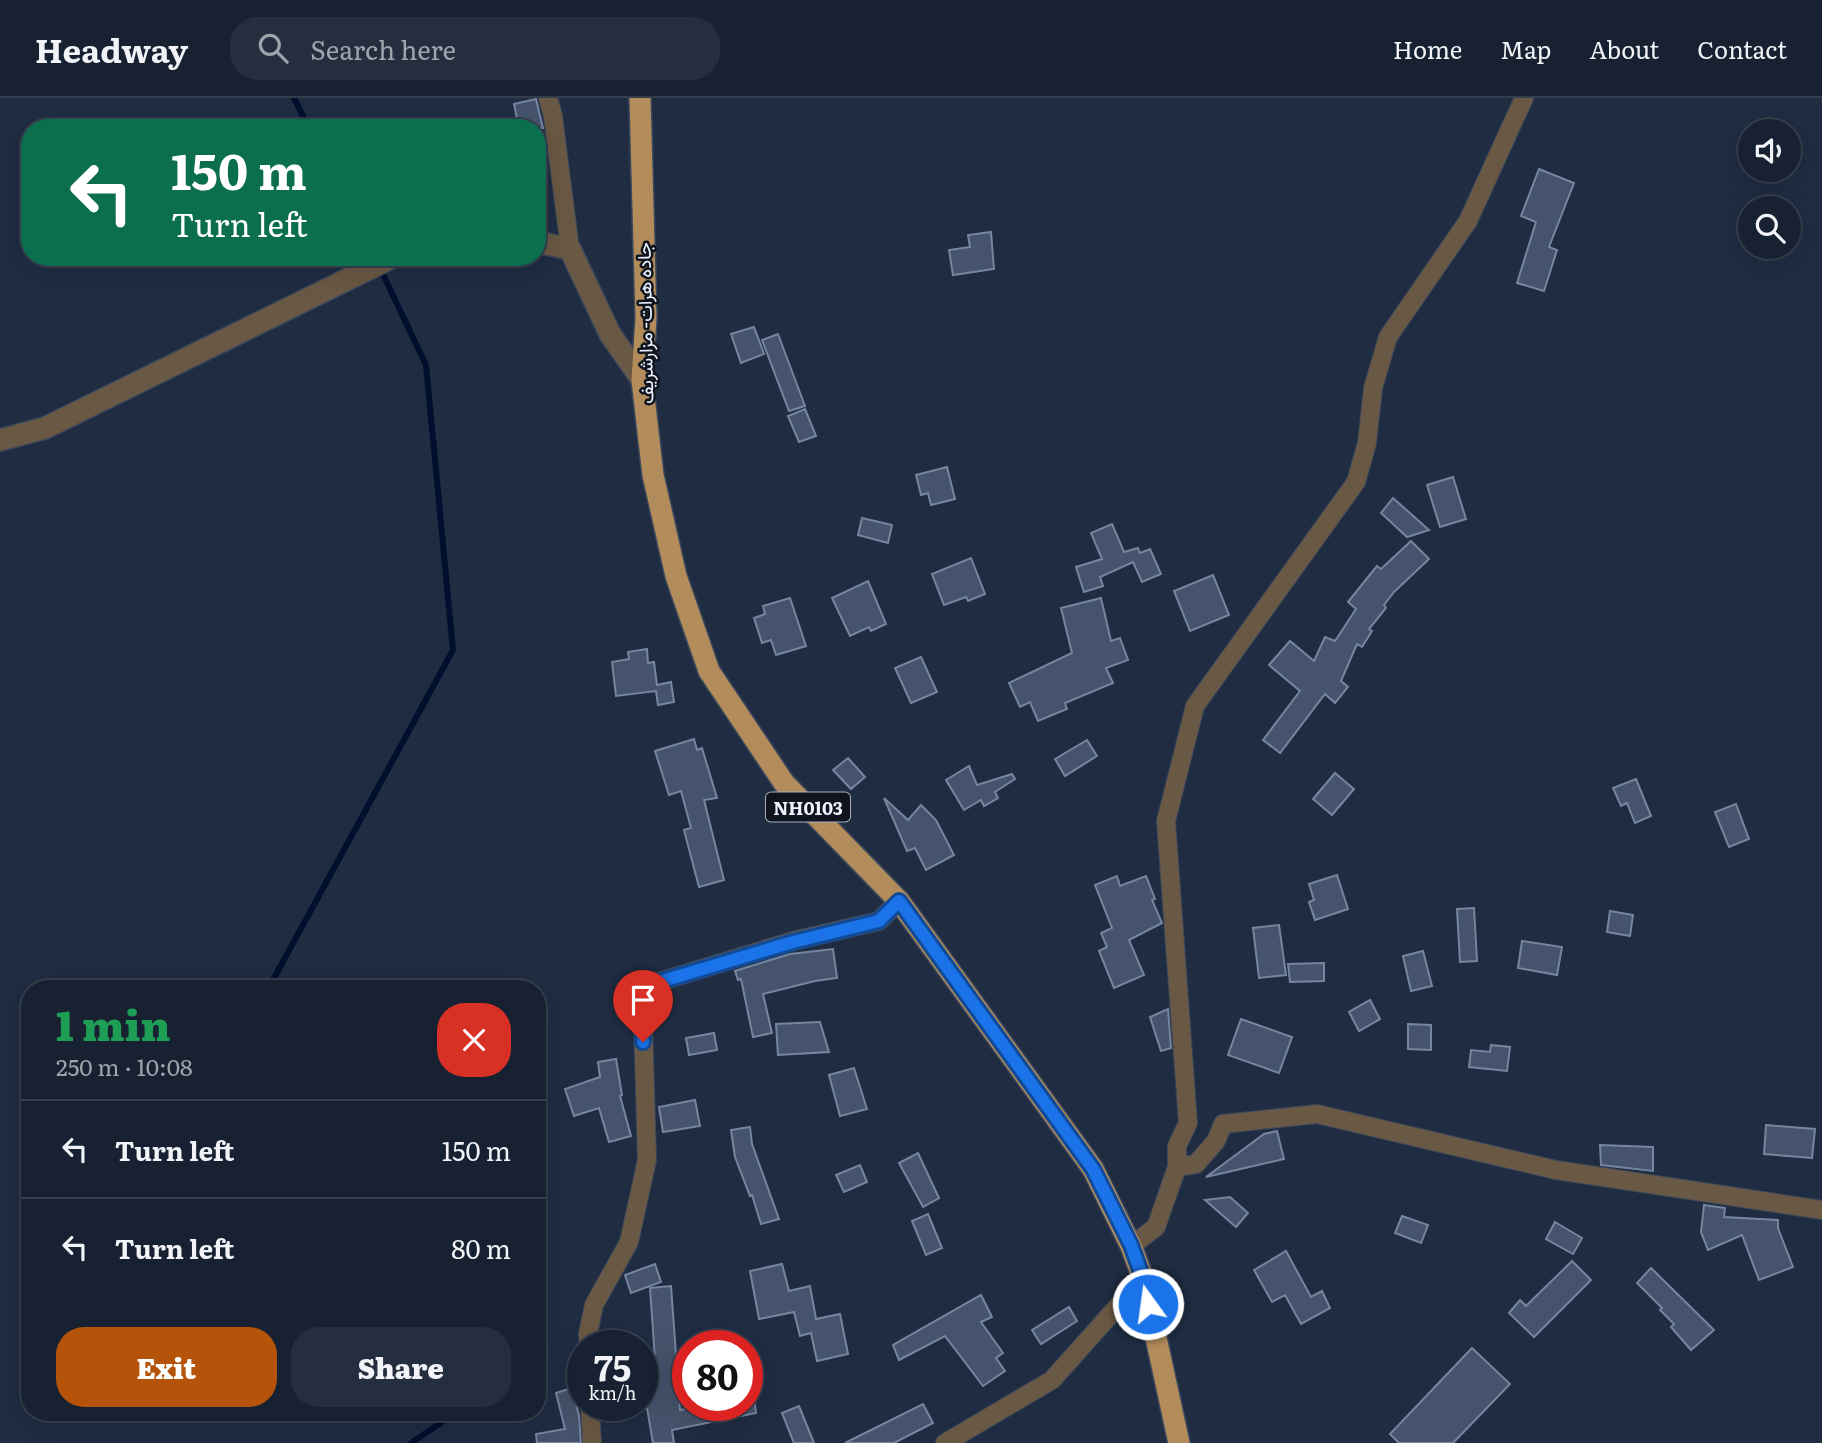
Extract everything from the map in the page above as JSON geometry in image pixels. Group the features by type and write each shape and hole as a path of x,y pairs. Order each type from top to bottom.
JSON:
{"highway":[{"name":"جاده هرات- مزارشریف","path":"640,98 646,318 642,380 653,475 673,564 709,671 785,783 899,901 1093,1169 1131,1245 1143,1278 1179,1443"}],"street":[{"path":"548,98 553,116 570,249 610,334 642,380"},
{"path":"1131,1245 1156,1227 1177,1167 1177,1146 1188,1124 1166,821 1195,706 1356,482 1367,443 1373,388 1388,337 1468,221 1524,98"},
{"path":"546,244 570,249"},
{"path":"0,440 45,428 375,266"},
{"path":"589,1330 594,1305 629,1242 647,1160 642,987 793,942 879,921 899,901"},
{"path":"1177,1167 1196,1164 1216,1142 1223,1124 1317,1114 1556,1170 1822,1210"},
{"path":"945,1443 1052,1380 1143,1278"},
{"path":"591,1421 592,1443"}],"building":[{"path":"536,99 541,119 517,119 514,104"},
{"path":"1539,169 1574,183 1549,247 1557,250 1544,291 1517,283 1536,222 1521,216"},
{"path":"991,232 994,269 953,275 949,250 970,247 968,235"},
{"path":"754,327 764,354 741,363 731,334"},
{"path":"778,334 805,406 789,411 762,340"},
{"path":"805,409 816,436 799,442 788,416"},
{"path":"947,467 955,499 931,505 928,493 921,495 916,475"},
{"path":"1453,477 1466,519 1440,527 1427,485"},
{"path":"1393,498 1429,530 1407,537 1381,513"},
{"path":"862,518 892,525 888,543 858,535"},
{"path":"1112,524 1124,552 1138,548 1140,553 1150,549 1161,574 1142,582 1133,562 1100,577 1103,586 1084,592 1076,567 1102,559 1091,533"},
{"path":"1411,541 1429,559 1384,605 1386,608 1369,629 1372,631 1362,647 1357,644 1341,681 1348,687 1335,703 1325,694 1280,753 1263,740 1300,691 1269,665 1290,641 1314,661 1325,637 1335,641 1356,609 1348,602 1377,566 1381,569"},
{"path":"971,558 985,594 968,601 966,597 944,605 932,574"},
{"path":"1213,575 1229,615 1190,631 1174,591"},
{"path":"868,581 886,624 871,631 869,627 850,636 832,598"},
{"path":"790,598 806,646 776,655 771,640 762,643 754,618 765,614 763,606"},
{"path":"1101,598 1111,641 1120,638 1128,660 1106,668 1113,683 1065,703 1067,709 1038,721 1030,702 1020,707 1009,683 1072,653 1061,608"},
{"path":"647,649 648,663 654,662 657,685 671,682 674,702 658,705 656,691 616,696 612,662 629,659 628,652"},
{"path":"921,657 937,692 911,703 895,668"},
{"path":"694,739 697,750 702,748 717,798 704,800 724,880 699,887 684,830 691,828 681,791 669,795 655,751"},
{"path":"1087,740 1097,756 1065,776 1055,759"},
{"path":"848,758 865,777 851,789 833,770"},
{"path":"969,766 977,785 1012,774 1015,779 995,792 998,798 984,806 981,800 964,810 946,780"},
{"path":"1335,773 1354,789 1332,815 1313,799"},
{"path":"1636,779 1651,816 1635,823 1627,803 1621,806 1613,788"},
{"path":"884,798 908,820 921,805 936,820 954,855 926,870 915,848 907,851"},
{"path":"1736,804 1749,839 1729,847 1715,812"},
{"path":"1337,875 1348,909 1315,920 1309,902 1314,900 1309,884"},
{"path":"1117,876 1120,886 1146,876 1162,923 1129,940 1144,975 1114,988 1099,951 1107,947 1101,933 1112,928 1095,885"},
{"path":"1474,908 1477,961 1460,962 1457,909"},
{"path":"1610,911 1633,915 1630,936 1607,932"},
{"path":"1279,925 1286,975 1259,978 1253,928"},
{"path":"1522,941 1562,947 1557,975 1518,968"},
{"path":"833,949 837,978 763,994 772,1033 753,1037 741,979 738,980 735,971 790,954"},
{"path":"1423,951 1432,986 1411,991 1403,956"},
{"path":"1324,963 1324,981 1290,982 1288,964"},
{"path":"1370,1000 1380,1019 1359,1031 1349,1012"},
{"path":"1168,1009 1171,1048 1161,1051 1150,1017"},
{"path":"1241,1019 1292,1037 1279,1073 1228,1055"},
{"path":"820,1022 829,1052 778,1055 776,1024"},
{"path":"1408,1024 1431,1025 1431,1050 1408,1049"},
{"path":"714,1033 717,1050 689,1055 686,1038"},
{"path":"1491,1045 1510,1047 1507,1071 1469,1067 1471,1050 1490,1052"},
{"path":"616,1059 620,1096 631,1136 609,1142 599,1108 574,1116 565,1089 600,1077 598,1062"},
{"path":"854,1068 867,1109 840,1116 829,1075"},
{"path":"695,1100 700,1126 663,1132 659,1107"},
{"path":"1766,1125 1815,1129 1812,1158 1764,1154"},
{"path":"750,1127 752,1144 779,1219 761,1224 752,1195 750,1196 735,1157 731,1130"},
{"path":"1277,1131 1284,1159 1206,1177 1264,1134"},
{"path":"1600,1145 1653,1147 1653,1171 1601,1165"},
{"path":"918,1153 939,1198 923,1207 899,1163"},
{"path":"860,1165 867,1182 844,1192 836,1175"},
{"path":"1230,1197 1248,1213 1236,1227 1205,1200"},
{"path":"1704,1205 1725,1208 1724,1217 1778,1220 1778,1228 1793,1267 1759,1280 1742,1235 1708,1250 1701,1232"},
{"path":"928,1214 942,1248 926,1255 912,1221"},
{"path":"1402,1216 1428,1225 1421,1243 1395,1233"},
{"path":"1555,1222 1582,1238 1573,1254 1546,1239"},
{"path":"1286,1251 1311,1297 1322,1291 1330,1308 1301,1324 1285,1295 1272,1302 1254,1270"},
{"path":"1572,1261 1591,1280 1534,1337 1509,1313 1520,1300 1526,1306"},
{"path":"655,1264 661,1282 631,1293 625,1275"},
{"path":"782,1264 789,1291 810,1286 816,1319 840,1314 848,1354 817,1361 811,1333 800,1336 794,1312 759,1319 750,1271"},
{"path":"1651,1268 1714,1330 1691,1350 1671,1327 1674,1324 1660,1310 1662,1308 1637,1283"},
{"path":"671,1286 674,1330 672,1330 672,1421 716,1421 672,1430 674,1443 653,1443 649,1421 658,1421 658,1330 653,1330 650,1288"},
{"path":"981,1295 992,1317 981,1322 1003,1353 996,1358 1005,1371 983,1386 945,1336 899,1360 893,1345"},
{"path":"1069,1307 1077,1321 1041,1344 1032,1330"},
{"path":"1472,1348 1510,1384 1453,1443 1399,1443 1390,1434"},
{"path":"567,1390 567,1421 579,1421 581,1443 537,1443 536,1434 565,1429 556,1393"},
{"path":"923,1404 933,1423 894,1443 845,1443"},
{"path":"799,1406 814,1443 794,1443 782,1413"}],"waterway":[{"path":"294,98 304,119"},
{"path":"273,980 453,650 426,365 380,268"},
{"path":"411,1443 444,1421"}],"route":[{"path":"643,1042 642,987 793,942 879,921 899,901 1093,1169 1131,1245 1143,1278 1148,1304"}]}
